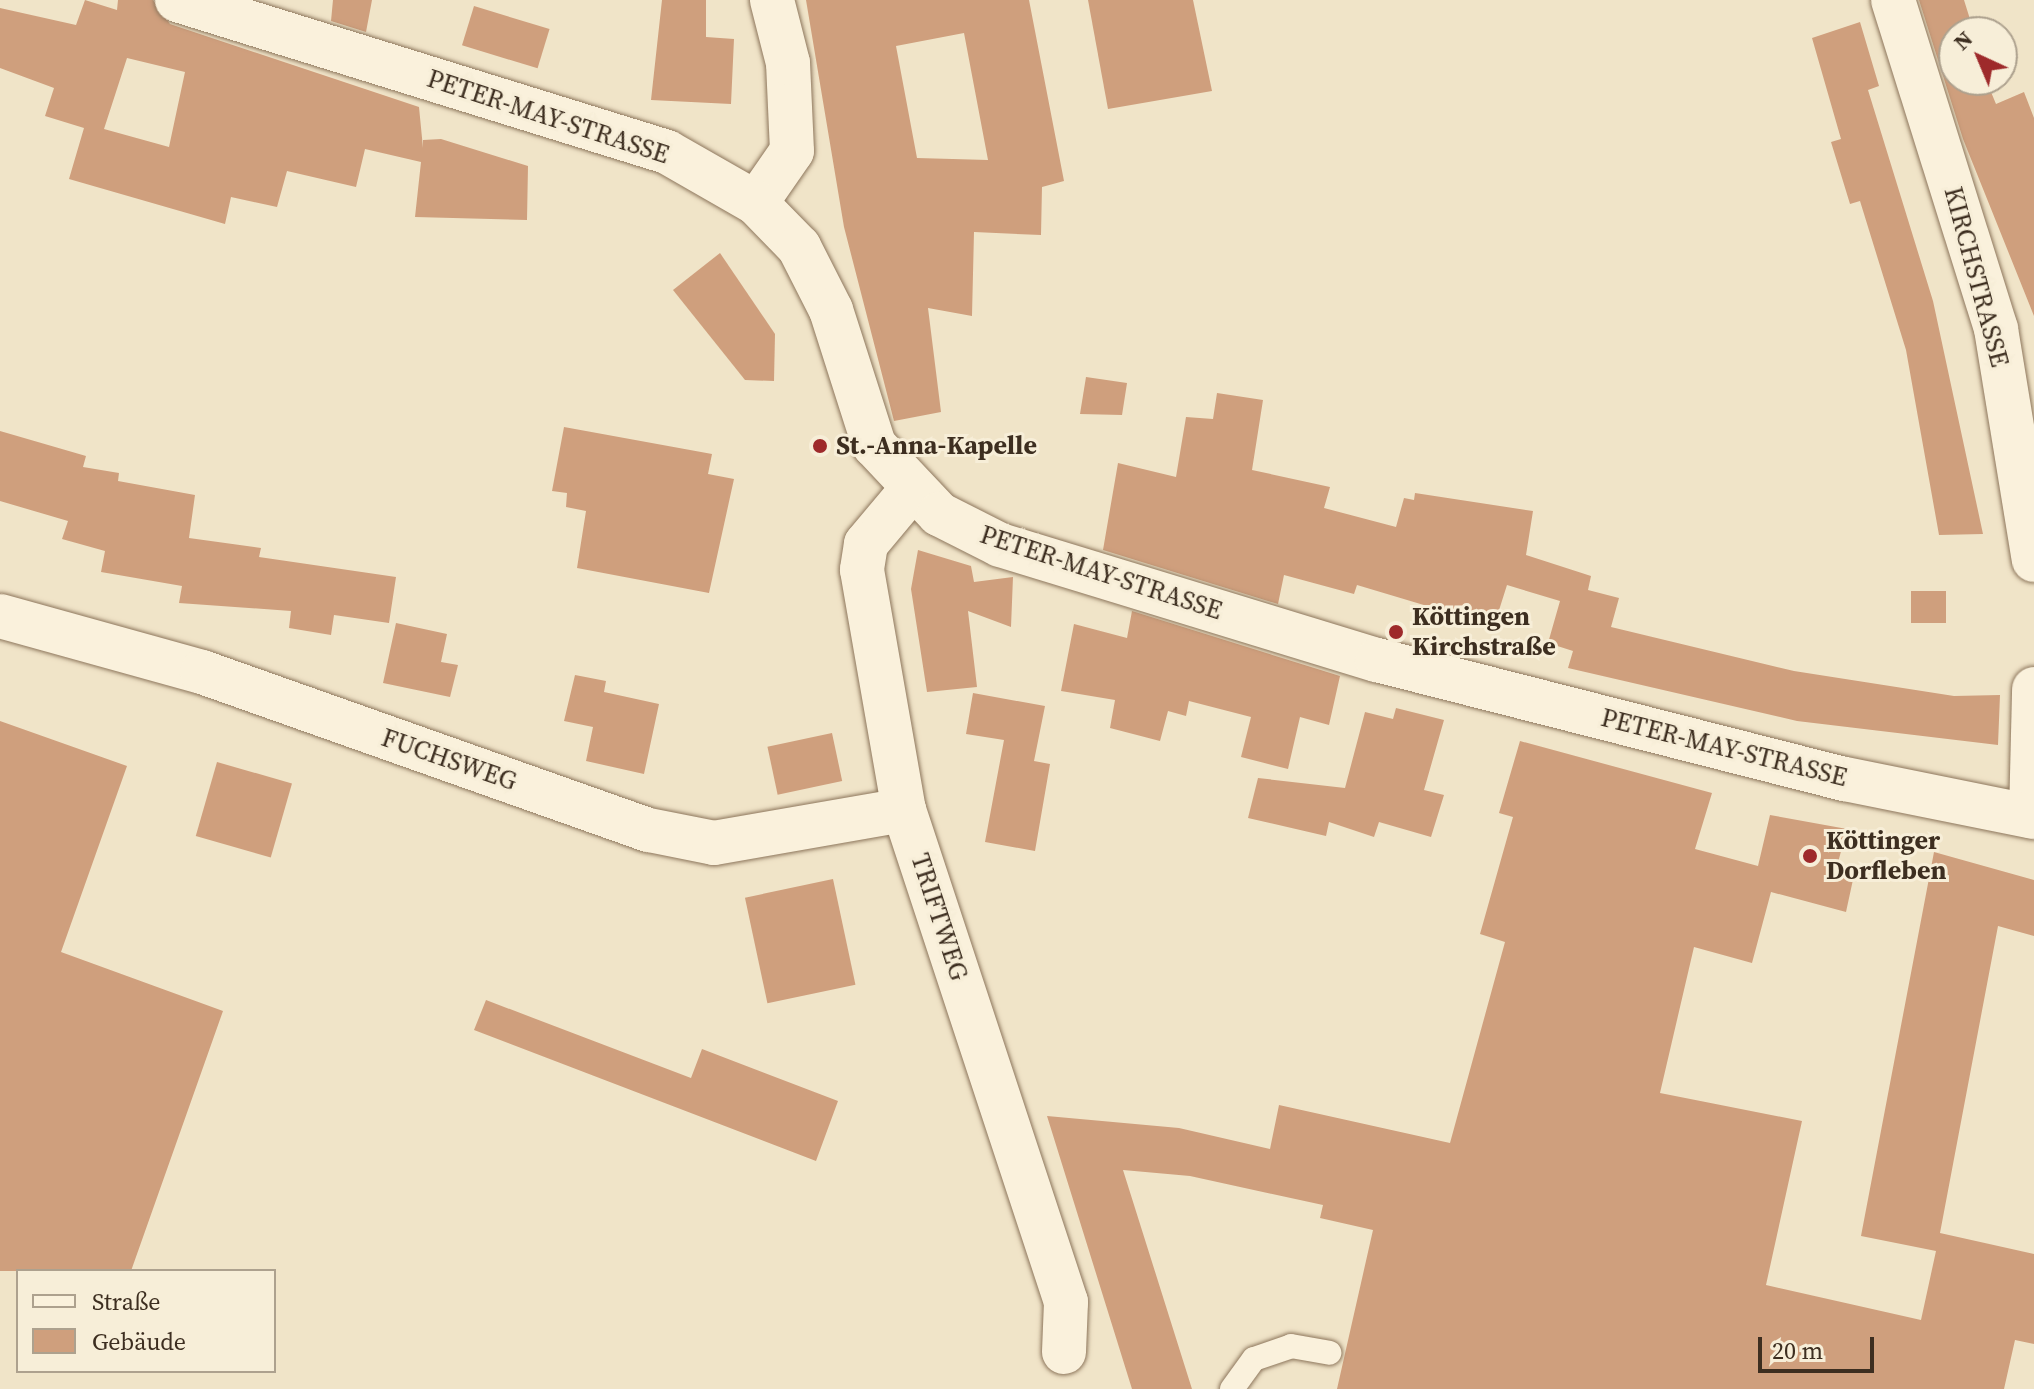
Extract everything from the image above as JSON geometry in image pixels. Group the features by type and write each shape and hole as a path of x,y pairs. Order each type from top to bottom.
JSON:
{"street":[{"name":"PETER-MAY-STRASSE","path":"177,0 667,152 756,203 799,247 831,310 874,445 912,489 939,514 1000,545 1377,660 1845,779 2032,817"},
{"path":"756,203 792,151 788,63 772,0"},
{"name":"KIRCHSTRASSE","path":"1893,0 1996,329 2034,560"},
{"name":"TRIFTWEG","path":"912,489 866,544 862,570 904,810 1066,1302 1064,1352"},
{"name":"FUCHSWEG","path":"0,616 202,672 649,830 714,843 904,810"},
{"path":"2032,817 2034,689"}],"lane":[{"path":"1232,1389 1254,1359 1291,1346 1329,1353"}],"building":[{"path":"85,0 117,10 118,0 153,0 170,24 419,107 423,148 423,140 441,139 528,166 527,220 415,217 421,162 365,149 356,187 287,171 277,207 231,197 225,224 69,179 84,128 45,116 54,88 0,68 0,8 76,25","holes":["127,58 185,72 169,147 104,129"]},
{"path":"333,0 372,0 366,32 331,21"},
{"path":"662,0 706,0 706,37 734,39 731,104 651,100"},
{"path":"806,0 1029,0 1064,181 1042,187 1041,235 974,232 972,316 928,308 941,412 894,421 844,227","holes":["964,33 988,160 917,158 896,46"]},
{"path":"1088,0 1193,0 1212,91 1108,109"},
{"path":"1919,0 1964,0 1969,16 1938,16 1938,60"},
{"path":"474,6 550,29 538,68 462,45"},
{"path":"1860,22 1879,86 1868,90 1933,301 1983,534 1939,535 1906,350 1860,201 1850,204 1831,142 1841,139 1812,38"},
{"path":"2024,92 2034,118 2034,316 1963,139 1949,96 1993,96 1996,104"},
{"path":"720,253 775,334 774,381 745,380 673,290"},
{"path":"1086,377 1127,383 1122,415 1080,414"},
{"path":"1217,393 1263,400 1252,470 1330,487 1324,508 1396,527 1404,498 1414,500 1415,493 1533,511 1526,555 1591,576 1588,590 1619,598 1611,627 1794,671 1954,696 2000,695 1998,745 1797,721 1568,668 1573,651 1548,643 1560,601 1507,585 1494,626 1357,585 1354,594 1284,575 1278,604 1103,550 1118,463 1176,477 1186,417 1213,419"},
{"path":"564,427 712,454 708,474 734,479 709,593 577,568 586,511 566,507 567,493 552,491"},
{"path":"0,431 86,456 83,467 119,473 118,481 195,495 189,538 261,548 259,557 396,577 389,623 334,615 331,635 289,628 291,611 179,603 182,586 101,572 105,551 62,539 68,521 0,501"},
{"path":"918,550 971,566 974,582 1013,577 1011,627 968,611 977,687 927,692 911,589"},
{"path":"1911,591 1946,591 1946,623 1911,623"},
{"path":"1132,611 1340,676 1329,725 1300,717 1288,769 1241,757 1251,717 1189,701 1186,716 1168,711 1160,741 1110,728 1115,700 1061,691 1074,624 1127,638"},
{"path":"396,623 447,634 441,662 458,665 450,697 383,683"},
{"path":"575,675 606,681 604,692 659,704 644,774 586,761 593,727 564,721"},
{"path":"973,693 1045,706 1034,761 1050,764 1035,851 985,842 1004,740 966,734"},
{"path":"1396,708 1444,720 1424,790 1444,795 1431,837 1379,822 1374,837 1329,822 1326,836 1248,818 1258,778 1345,788 1365,712 1393,719"},
{"path":"0,721 127,766 61,952 223,1011 132,1269 0,1271"},
{"path":"832,733 842,781 778,795 767,747"},
{"path":"1520,741 1712,793 1695,849 1758,866 1770,815 1847,829 1836,870 1854,875 1846,912 1771,892 1752,963 1694,947 1660,1093 1802,1121 1766,1285 1921,1320 1936,1251 1861,1236 1934,852 2034,880 2034,936 1998,926 1940,1233 2034,1254 2034,1344 2015,1340 2004,1389 1337,1389 1373,1230 1320,1218 1323,1205 1190,1176 1123,1170 1192,1389 1132,1389 1047,1116 1179,1128 1270,1149 1279,1105 1450,1143 1505,942 1480,934 1513,817 1499,813"},
{"path":"217,762 292,783 271,858 196,836"},
{"path":"833,879 855,985 767,1003 745,898"},
{"path":"486,1000 691,1078 702,1049 838,1101 816,1161 474,1030"}],"place":[{"name":"St.-Anna-Kapelle","path":"820,446"},
{"name":"Köttingen Kirchstraße","path":"1396,632"},
{"name":"Köttinger Dorfleben","path":"1810,856"}]}
